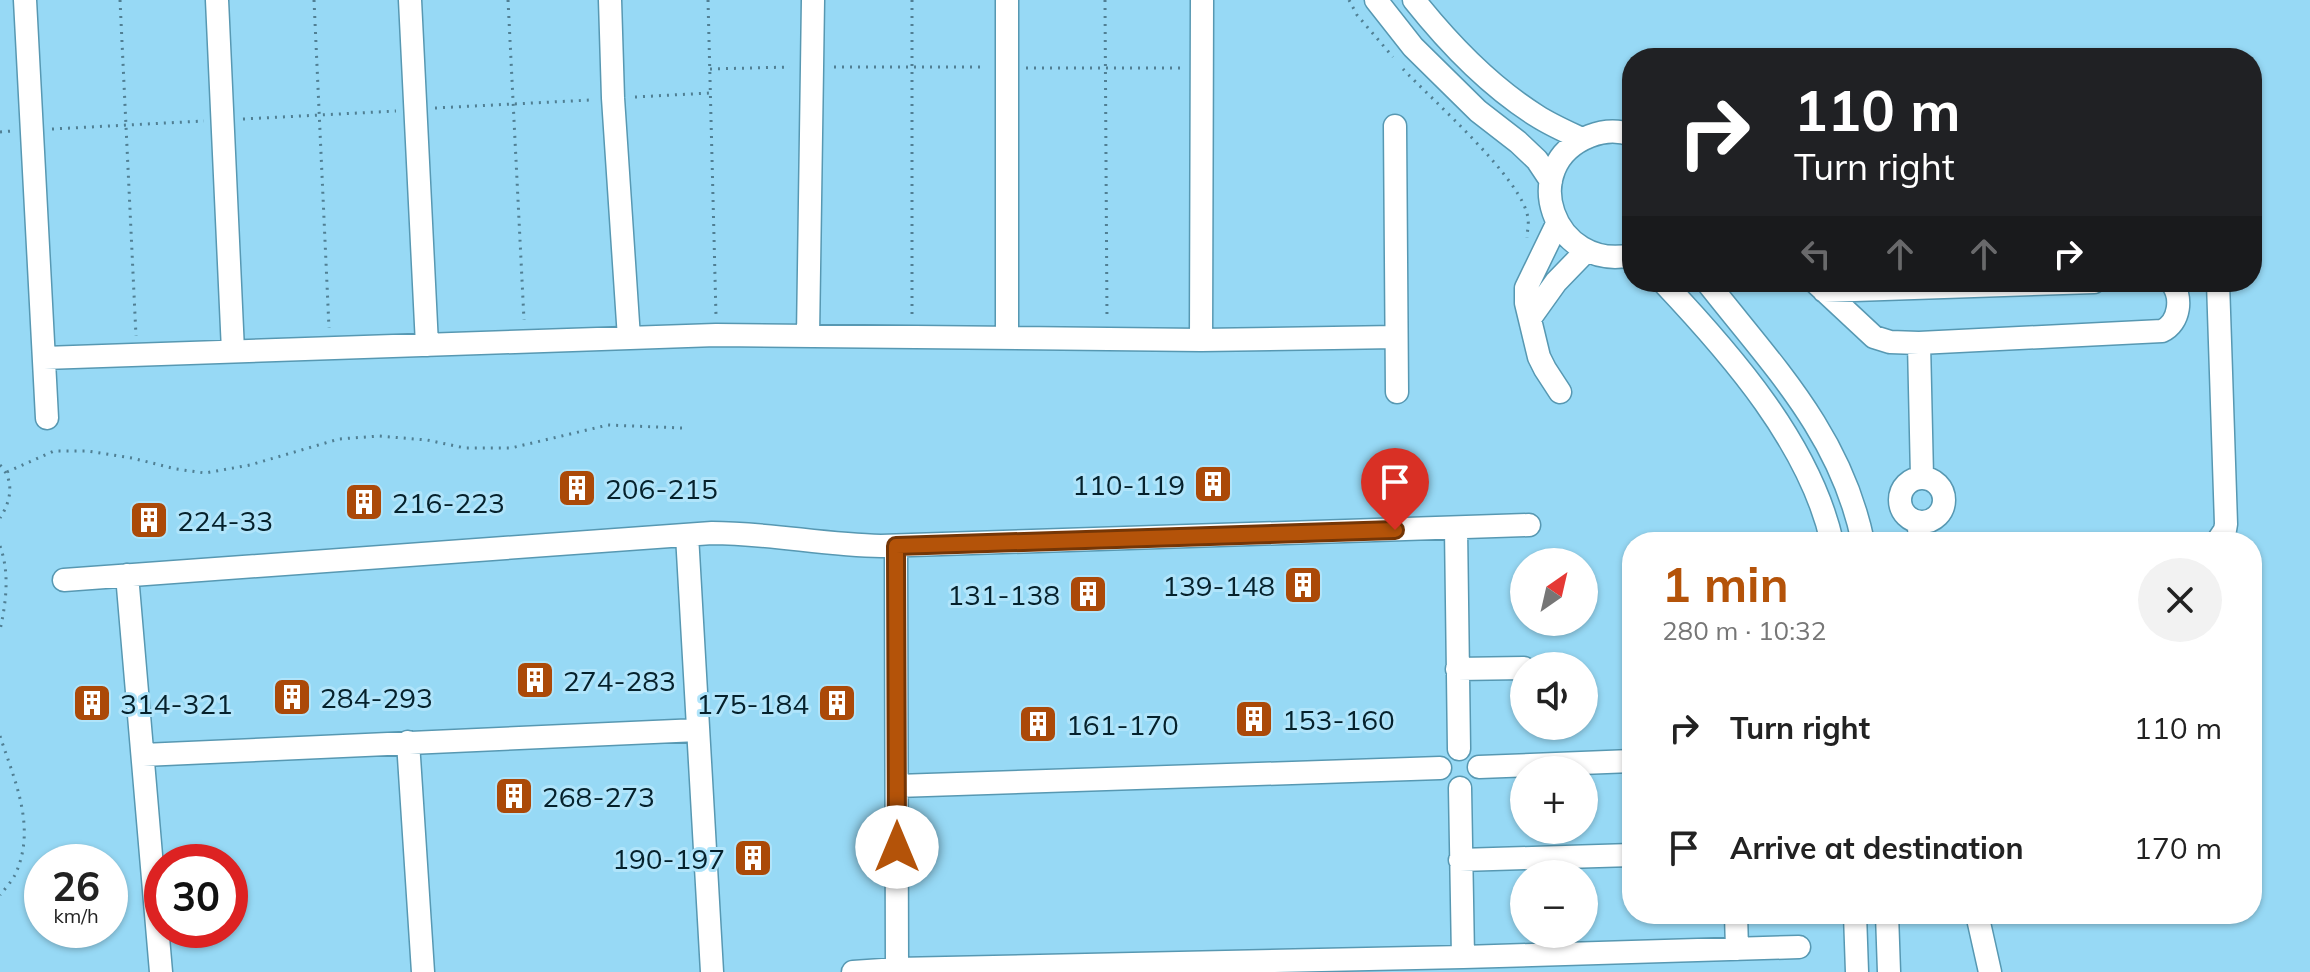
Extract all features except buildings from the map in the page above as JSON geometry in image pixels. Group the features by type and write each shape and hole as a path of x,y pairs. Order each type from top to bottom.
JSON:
{"street":[{"path":"25,0 47,418"},
{"path":"217,0 233,351"},
{"path":"410,0 427,345"},
{"path":"610,0 613,98 629,338"},
{"path":"808,336 813,0"},
{"path":"1007,0 1007,338"},
{"path":"1201,340 1202,0"},
{"path":"1376,0 1423,57 1478,111 1537,160 1551,181"},
{"path":"1414,0 1466,60 1513,100 1539,118 1582,139"},
{"path":"1395,126 1397,392"},
{"path":"1622,132 1597,133 1582,139 1568,150 1551,181 1550,195 1557,224 1575,244 1586,251 1609,257 1622,256"},
{"path":"1557,224 1526,288 1526,303 1539,357 1560,392"},
{"path":"1531,317 1556,282 1586,251"},
{"path":"1672,292 1713,338 1790,440 1811,478 1829,532"},
{"path":"1715,292 1814,419 1839,467 1861,532"},
{"path":"1826,292 1874,337 1890,342 1919,343 2162,331 2172,326 2177,316 2176,292"},
{"path":"2218,292 2226,524 2224,532"},
{"path":"44,358 716,335 1201,340 1396,337"},
{"path":"1919,343 1922,477"},
{"path":"1922,477 1936,482 1945,502 1939,515 1925,522 1920,532 1905,515 1899,501 1908,482 1922,477"},
{"path":"64,580 687,535 762,535 835,544 896,546 1529,525"},
{"path":"1456,528 1459,749"},
{"path":"687,535 712,972"},
{"path":"896,546 897,969"},
{"path":"127,575 161,972"},
{"path":"1457,669 1510,668"},
{"path":"143,755 698,730"},
{"path":"408,742 423,972"},
{"path":"1459,749 1465,749 1475,756 1479,767 1476,779 1460,788 1448,784 1440,768 1447,753 1459,749"},
{"path":"1479,767 1622,761"},
{"path":"897,786 1440,768"},
{"path":"1460,788 1463,957"},
{"path":"1460,860 1622,855"},
{"path":"1736,924 1737,949"},
{"path":"1855,924 1857,972"},
{"path":"1887,924 1889,972"},
{"path":"1979,924 1990,972"},
{"path":"853,972 897,969 1202,968 1799,947"}],"path":[{"path":"120,0 137,355"},
{"path":"314,0 330,348"},
{"path":"508,0 525,341"},
{"path":"708,0 716,335"},
{"path":"912,0 912,338"},
{"path":"1105,0 1107,337"},
{"path":"1349,0 1382,46 1481,148 1516,191 1528,217 1526,247"},
{"path":"710,69 1201,68"},
{"path":"0,132 710,93"},
{"path":"7,472 54,451 88,451 205,473 250,465 339,439 379,436 427,440 465,448 511,448 608,425 682,428"},
{"path":"0,465 7,472 10,490 9,502 0,518"},
{"path":"0,546 6,586 0,630"},
{"path":"0,736 25,811 23,845 15,875 0,895"}],"place":[{"name":"110-119","path":"1213,484"},
{"name":"206-215","path":"577,488"},
{"name":"216-223","path":"364,502"},
{"name":"224-33","path":"149,520"},
{"name":"139-148","path":"1303,585"},
{"name":"131-138","path":"1088,594"},
{"name":"274-283","path":"535,680"},
{"name":"284-293","path":"292,697"},
{"name":"314-321","path":"92,703"},
{"name":"175-184","path":"837,703"},
{"name":"153-160","path":"1254,719"},
{"name":"161-170","path":"1038,724"},
{"name":"268-273","path":"514,796"},
{"name":"190-197","path":"753,858"}],"route":[{"path":"897,847 896,546 1395,530"}]}
